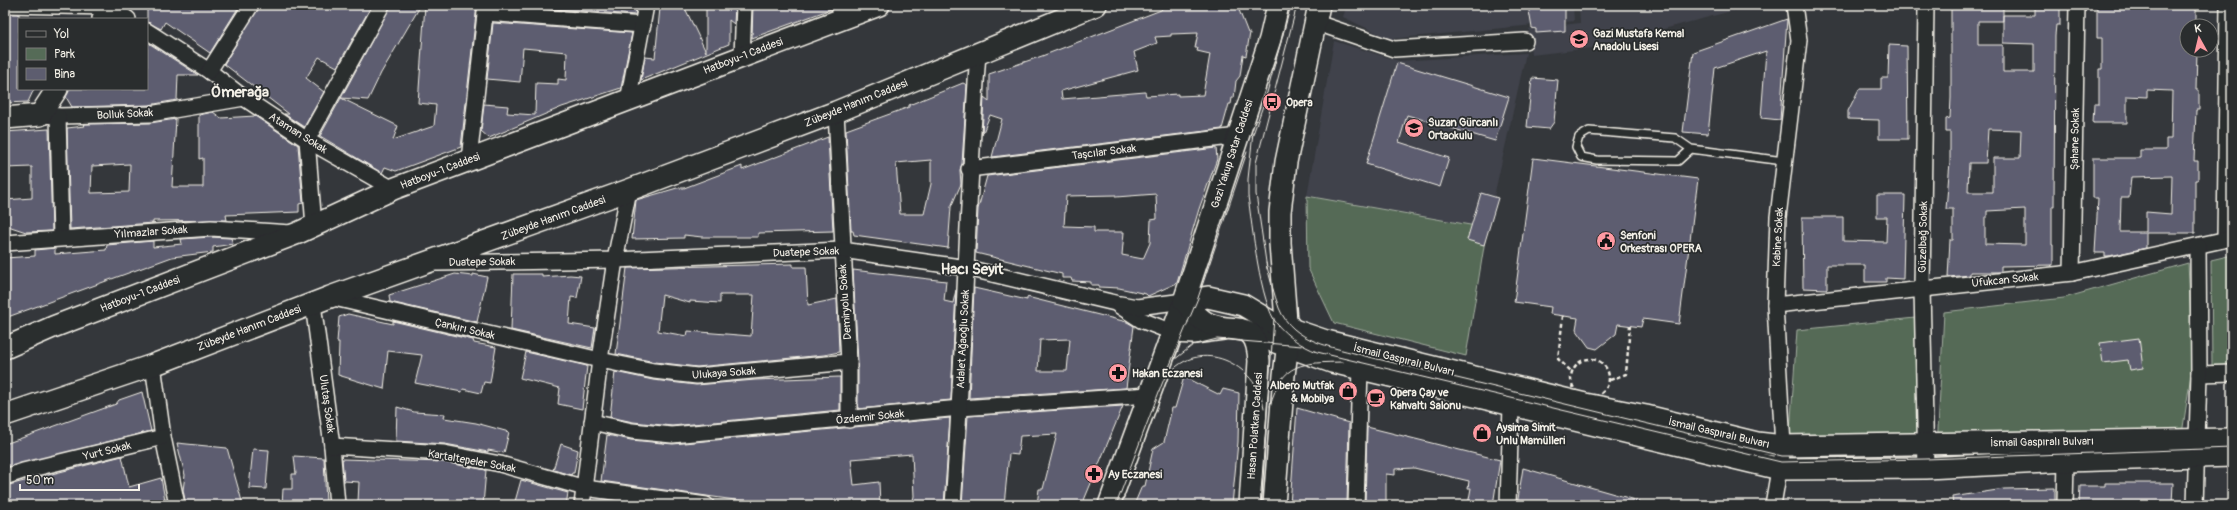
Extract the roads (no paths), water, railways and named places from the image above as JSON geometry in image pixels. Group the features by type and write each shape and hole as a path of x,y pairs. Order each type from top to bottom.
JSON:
{"main road":[{"name":"Hatboyu-1 Caddesi","path":"5,348 53,327 306,230 393,190 742,56 840,12 879,5"},
{"name":"Zübeyde Hanım Caddesi","path":"5,415 153,365 321,301 629,190 836,112 1096,5"},
{"name":"Gazi Yakup Satar Caddesi","path":"1172,332 1184,301 1270,39 1278,5"},
{"path":"1274,505 1284,374 1289,337 1286,321 1280,212 1286,162 1316,14"},
{"path":"49,116 57,90"},
{"name":"Bolluk Sokak","path":"5,118 49,116"},
{"path":"1184,301 1208,297 1243,305 1274,323 1289,337 1332,362 1511,406 1780,469 1926,468 2066,461 2197,447 2232,456"},
{"path":"1184,301 1204,321 1226,328"},
{"path":"1109,505 1172,332 1194,334 1235,327 1253,340 1289,337"},
{"name":"İsmail Gaspıralı Bulvarı","path":"1289,337 1326,341 1585,404 1646,416 1756,442 1783,446 1926,444 2197,447 2232,438"},
{"name":"Hasan Polatkan Caddesi","path":"1250,505 1258,380 1253,340"}],"street":[{"path":"5,5 108,10 126,18"},
{"path":"209,71 251,5"},
{"path":"306,230 307,140 382,5"},
{"path":"628,101 644,25 646,5"},
{"path":"742,56 744,5"},
{"path":"1267,5 1270,18 1270,39"},
{"name":"Kabine Sokak","path":"1773,505 1783,446 1775,305 1778,217 1799,40 1794,5"},
{"name":"Güzelbağ Sokak","path":"1926,5 1922,289 1926,468"},
{"name":"Şahane Sokak","path":"2072,273 2077,5"},
{"path":"2228,5 2228,239"},
{"path":"469,160 486,9 644,25"},
{"path":"1316,14 1394,49 1525,41"},
{"name":"Ataman Sokak","path":"148,32 209,71 244,98 307,140 393,190"},
{"name":"Adalet Ağaoğlu Sokak","path":"953,505 960,408 967,268 969,169 978,53"},
{"name":"Bolluk Sokak","path":"49,116 150,114 244,98"},
{"name":"Demiryolu Sokak","path":"836,112 849,362 849,420"},
{"path":"49,116 62,238"},
{"name":"Taşcılar Sokak","path":"969,169 1238,136"},
{"path":"582,505 600,360 615,260 629,190"},
{"name":"Yılmazlar Sokak","path":"5,243 211,228 306,230"},
{"name":"Ufukcan Sokak","path":"1775,305 2072,273 2228,239"},
{"path":"2195,505 2199,374 2198,246"},
{"name":"Duatepe Sokak","path":"428,263 615,260 842,250 967,268 1115,303 1140,320 1172,332"},
{"name":"Çankırı Sokak","path":"321,301 600,360"},
{"name":"Ulutaş Sokak","path":"321,301 337,505"},
{"path":"1115,303 1137,307 1184,301"},
{"name":"Ulukaya Sokak","path":"600,360 654,371 697,376 849,362"},
{"path":"153,365 163,437 177,505"},
{"path":"1356,505 1360,368"},
{"path":"2199,374 2232,373"},
{"name":"Özdemir Sokak","path":"592,422 632,431 672,435 849,420 960,408 1149,395"},
{"path":"1508,505 1511,406"},
{"name":"Yurt Sokak","path":"5,477 23,471 163,437"},
{"name":"Kartaltepeler Sokak","path":"332,446 444,453 500,464 585,488 706,505"},
{"path":"2065,505 2066,461"}],"lane":[{"path":"1691,149 1678,161 1597,160 1581,157 1576,147 1579,137 1589,131 1675,138 1691,149 1784,160"}],"tram line":[{"path":"1252,137 1265,100 1291,5"},
{"path":"1267,269 1256,194 1256,163 1297,5"},
{"path":"1253,133 1248,179 1248,196 1254,244 1261,282 1271,314 1277,324 1296,341 1317,352 1781,462 1926,459 2232,448"},
{"path":"1116,505 1162,384 1198,298 1247,152"},
{"path":"1266,263 1277,303 1285,320 1294,329 1316,342 1365,356 1782,456 1792,456"},
{"path":"1260,505 1274,318"},
{"path":"1174,360 1193,345 1217,339 1302,346"},
{"path":"1168,375 1181,363 1195,357 1210,356 1225,360 1239,368 1250,378 1259,392 1264,408"},
{"path":"1270,406 1275,391 1281,380 1296,368 1305,364 1343,362"}],"place":[{"name":"Gazi Mustafa Kemal Anadolu Lisesi","path":"1579,39"},
{"name":"Opera","path":"1272,102"},
{"name":"Suzan Gürcanlı Ortaokulu","path":"1414,128"},
{"name":"Senfoni Orkestrası OPERA","path":"1606,241"},
{"name":"Hakan Eczanesi","path":"1118,373"},
{"name":"Albero Mutfak & Mobilya","path":"1348,391"},
{"name":"Opera Çay ve Kahvaltı Salonu","path":"1376,398"},
{"name":"Aysima Simit Unlu Mamülleri","path":"1482,433"},
{"name":"Ay Eczanesi","path":"1094,474"}],"district":[{"name":"Ömerağa","path":"240,92"},
{"name":"Hacı Seyit","path":"972,269"}]}
